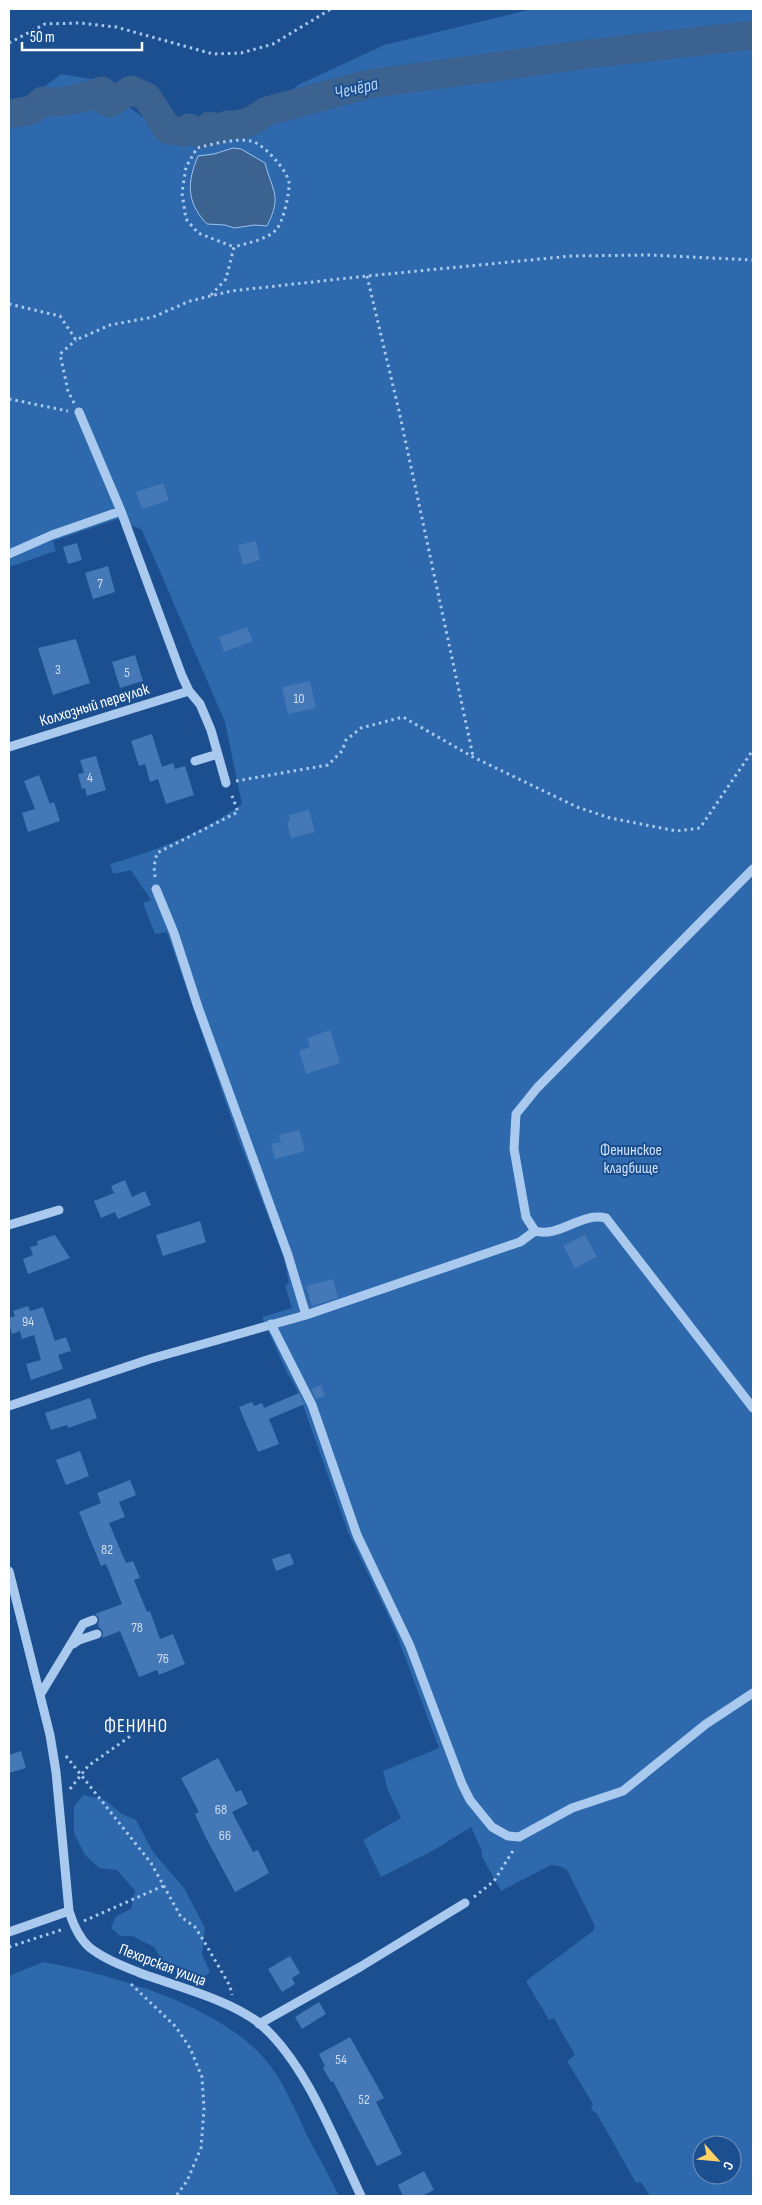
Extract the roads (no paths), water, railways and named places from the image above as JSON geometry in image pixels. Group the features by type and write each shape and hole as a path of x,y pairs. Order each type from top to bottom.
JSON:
{"street":[{"path":"79,412 121,510 189,690 200,704 211,730 226,783"},
{"path":"9,554 52,535 121,510"},
{"name":"Колхозный переулок","path":"9,747 189,690"},
{"path":"195,761 218,754"},
{"path":"753,869 537,1088 516,1114 514,1149 526,1217 535,1231 544,1234 596,1215 606,1218 753,1408"},
{"path":"156,890 174,933 198,1006 288,1255 306,1315"},
{"path":"9,1224 59,1210"},
{"path":"9,1406 150,1358 306,1315 520,1242 535,1231"},
{"path":"271,1324 312,1405 357,1535 410,1646 470,1800 481,1817 500,1834 518,1837 527,1834 547,1820 572,1808 623,1790 706,1724 753,1693"},
{"name":"Пехорская улица","path":"9,1571 53,1754 69,1911 74,1926 89,1947 115,1963 237,2010 259,2024 279,2045 306,2083 361,2196"},
{"path":"40,1695 83,1624 92,1620"},
{"path":"72,1645 79,1640 98,1634"},
{"path":"259,2024 360,1967 465,1904"},
{"path":"9,1932 69,1911"}],"waterway":[{"name":"Чечёра","path":"9,114 32,110 43,101 66,101 102,91 102,99 110,103 131,90 147,97 168,130 184,132 189,128 202,134 210,126 215,131 227,125 250,122 267,111 369,84 588,54 753,35"}],"district":[{"name":"ФЕНИНО","path":"136,1725"}],"park label":[{"name":"Фенинское кладбище","path":"631,1158"}]}
